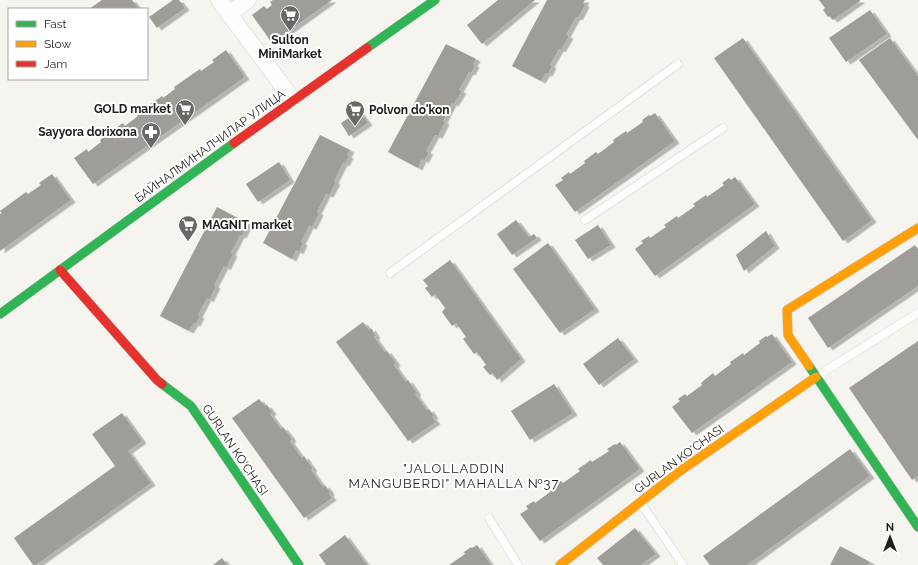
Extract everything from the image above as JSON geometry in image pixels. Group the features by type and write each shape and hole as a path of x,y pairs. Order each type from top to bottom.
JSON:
{"street":[{"path":"219,0 293,100"},
{"path":"229,14 248,0"},
{"name":"БАЙНАЛМИНАЛЧИЛАР УЛИЦА","path":"0,314 293,100 435,0"},
{"path":"918,228 787,310 788,335 918,527"},
{"name":"GURLAN KO'CHASI","path":"60,270 157,380 191,406 299,565"},
{"name":"GURLAN KO'CHASI","path":"560,565 680,471 816,376"}],"lane":[{"path":"390,273 678,64"},
{"path":"585,220 723,128"},
{"path":"816,376 918,313"},
{"path":"640,503 683,565"},
{"path":"489,518 518,565"}],"building":[{"path":"102,0 132,0 138,8 90,8"},
{"path":"173,0 179,0 185,8 157,28 149,17"},
{"path":"273,0 332,0 272,43 252,15 264,6 267,9 272,5 270,2"},
{"path":"498,0 535,0 482,44 467,25"},
{"path":"547,0 585,0 583,3 585,5 566,35 569,36 561,50 559,49 550,65 552,66 548,74 546,73 541,81 512,66"},
{"path":"819,0 860,1 833,20 829,16 828,17 823,10 825,8"},
{"path":"870,10 887,34 846,62 829,38"},
{"path":"743,38 872,220 843,241 714,58"},
{"path":"890,38 918,76 918,140 859,60"},
{"path":"446,44 476,59 473,64 475,65 471,73 469,72 459,90 462,91 454,104 452,103 443,121 445,122 438,136 435,135 426,151 429,152 424,161 422,159 418,168 388,152"},
{"path":"226,50 245,77 93,184 74,158 87,149 88,152 101,142 100,140 123,123 125,126 138,116 136,114 162,96 163,98 175,89 174,87 200,69 201,71 214,62 212,60"},
{"path":"359,111 368,123 349,136 341,123"},
{"path":"655,113 675,141 575,212 555,185 563,180 561,178 569,172 570,174 585,163 584,161 596,152 598,154 614,142 613,140 626,131 627,133 643,122 642,120 649,115 650,116"},
{"path":"320,135 350,150 347,155 349,156 345,164 343,163 334,181 336,182 329,195 326,194 317,212 319,213 312,227 309,226 301,242 303,243 299,252 296,250 292,259 263,243"},
{"path":"279,162 290,180 258,202 246,184"},
{"path":"52,174 71,200 0,251 0,214 2,213 0,211 26,192 28,194 41,185 39,183"},
{"path":"735,177 755,204 655,276 635,249 643,243 641,241 649,236 650,238 666,227 664,225 677,216 678,218 695,206 693,204 706,195 707,197 724,185 722,183 729,178 731,180"},
{"path":"217,207 247,223 246,228 242,236 240,235 231,253 233,254 226,268 224,266 214,285 216,286 209,300 207,298 198,315 200,316 196,324 194,323 189,331 160,316"},
{"path":"516,220 529,237 534,234 537,238 512,255 497,234"},
{"path":"598,225 611,245 588,259 575,240"},
{"path":"766,231 775,246 744,271 736,255"},
{"path":"548,243 595,309 560,333 513,269"},
{"path":"915,245 918,249 918,286 828,348 808,318"},
{"path":"450,260 521,359 497,380 493,373 490,375 483,367 486,365 477,352 474,354 463,339 466,337 456,323 452,326 442,312 445,308 435,294 432,297 425,288 428,286 423,280"},
{"path":"363,322 369,330 371,328 376,336 374,337 385,352 387,351 396,363 394,365 406,382 408,380 417,393 415,394 427,410 429,409 434,416 432,417 436,422 408,441 336,342"},
{"path":"772,334 792,362 692,433 672,407 680,401 678,399 685,394 687,396 702,385 701,383 713,373 715,376 731,364 730,362 743,353 744,355 760,343 759,341"},
{"path":"618,338 634,359 599,385 583,364"},
{"path":"918,341 918,476 912,480 849,388"},
{"path":"554,384 573,413 530,440 511,411"},
{"path":"259,399 265,406 267,405 272,412 270,414 281,429 283,427 292,439 290,441 302,458 304,456 313,469 311,470 323,487 325,485 330,492 329,494 332,498 304,518 232,418"},
{"path":"122,413 142,441 128,451 151,483 36,565 33,565 14,538 115,466 92,434"},
{"path":"620,442 640,469 540,541 520,514 528,509 526,506 534,501 535,503 550,492 549,490 561,481 563,483 580,471 578,469 591,460 592,462 609,451 607,449"},
{"path":"850,449 870,476 747,565 710,565 703,556"},
{"path":"635,528 656,554 641,565 603,565 597,558"},
{"path":"345,535 367,565 326,565 319,555"},
{"path":"477,545 491,565 449,565 465,554 464,552 471,547 472,548"},
{"path":"840,546 870,562 868,565 830,565"},
{"path":"222,558 227,565 213,565"}],"traffic: fast":[{"path":"367,48 435,0"},
{"path":"0,314 234,143"},
{"path":"809,366 918,527"},
{"path":"162,384 191,406 299,565"}],"traffic: slow":[{"path":"809,366 788,335 787,310 918,228"},
{"path":"560,565 680,471 816,377"}],"traffic: jam":[{"path":"234,143 367,48"},
{"path":"60,270 162,384"}],"place":[{"name":"Sulton MiniMarket","path":"290,32"},
{"name":"GOLD market","path":"185,126"},
{"name":"Polvon do'kon","path":"355,127"},
{"name":"Sayyora dorixona","path":"151,149"},
{"name":"MAGNIT market","path":"188,242"}],"district":[{"name":"\"JALOLLADDIN MANGUBERDI\" MAHALLA №37","path":"454,476"}]}
